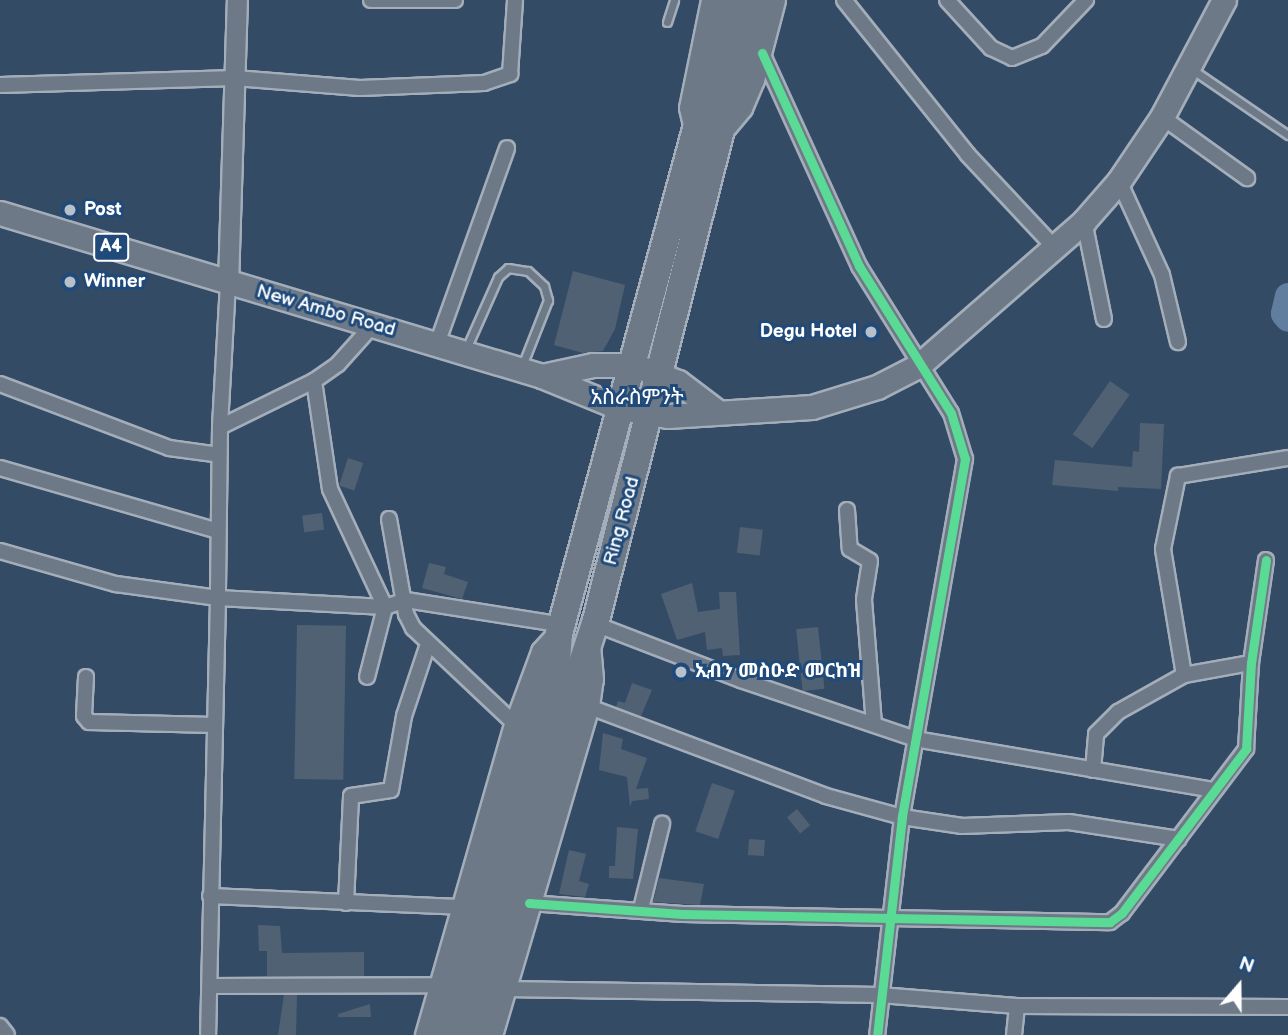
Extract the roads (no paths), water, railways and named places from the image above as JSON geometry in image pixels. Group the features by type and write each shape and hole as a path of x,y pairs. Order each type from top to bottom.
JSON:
{"highway":[{"name":"Ring Road","path":"467,1035 592,635 649,415 708,135 731,0"},
{"name":"Ring Road","path":"447,1035 557,661 561,630 620,408 754,0"}],"main road":[{"path":"228,283 237,0"},
{"path":"711,0 689,108 708,135 742,108 762,53 775,0"},
{"name":"New Ambo Road","path":"0,213 531,373 620,408 649,415 715,410 769,412 821,405 877,387 918,366 1084,221 1119,181 1162,117 1224,0"},
{"name":"A4","path":"531,373 593,365 634,365"},
{"path":"634,365 659,372 715,410"},
{"path":"427,1035 516,725 543,652 561,630"},
{"path":"491,1035 587,706 592,679 592,635"}],"street":[{"path":"372,0 455,0"},
{"path":"0,85 235,78 360,88 496,81 511,69 515,0"},
{"path":"844,0 968,155 1054,247"},
{"path":"947,0 991,48 1012,58 1042,46 1086,0"},
{"path":"762,53 859,266 918,366 951,413 965,459 902,817 888,918 877,1035"},
{"path":"1162,117 1247,178"},
{"path":"437,344 508,149"},
{"path":"1119,181 1162,275 1178,342"},
{"path":"1084,221 1104,319"},
{"path":"208,1035 220,427 228,283"},
{"path":"220,427 314,381 338,364 373,325"},
{"path":"314,381 330,489 385,607 367,677"},
{"path":"0,384 169,448 220,456"},
{"path":"1184,675 1163,549 1178,476 1288,458"},
{"path":"0,468 218,531"},
{"path":"847,510 850,549 870,561 864,621 874,725"},
{"path":"389,519 406,600 406,614 428,644 516,725"},
{"path":"0,551 116,584 218,598 385,607 406,600 561,630"},
{"path":"529,903 888,918 1110,922 1122,913 1246,749 1251,663 1266,559"},
{"path":"592,635 741,680 915,739 1213,790"},
{"path":"346,903 351,796 391,790 404,716 428,644"},
{"path":"1093,770 1096,734 1102,724 1184,675 1251,663"},
{"path":"86,677 84,716 89,722 215,725"},
{"path":"587,706 827,796 902,817 962,826 1069,822 1179,839"},
{"path":"642,909 662,824"},
{"path":"210,895 465,907"},
{"path":"210,986 443,985"},
{"path":"503,989 880,995 1017,1006 1288,1007"},
{"path":"1014,1035 1017,1006"},
{"path":"0,1026 7,1035"}],"lane":[{"path":"667,22 674,0"},
{"path":"1189,67 1288,135"},
{"path":"465,353 498,277 508,268 528,271 544,286 548,300 531,373"}],"waterway":[{"path":"1288,296 1284,314 1288,319"}],"place":[{"name":"Post","path":"70,210"},
{"name":"Winner","path":"70,282"},
{"name":"Degu Hotel","path":"871,332"},
{"name":"ኢብን መስዑድ መርከዝ","path":"681,672"}],"district":[{"name":"አስራስምንት","path":"637,398"}]}
